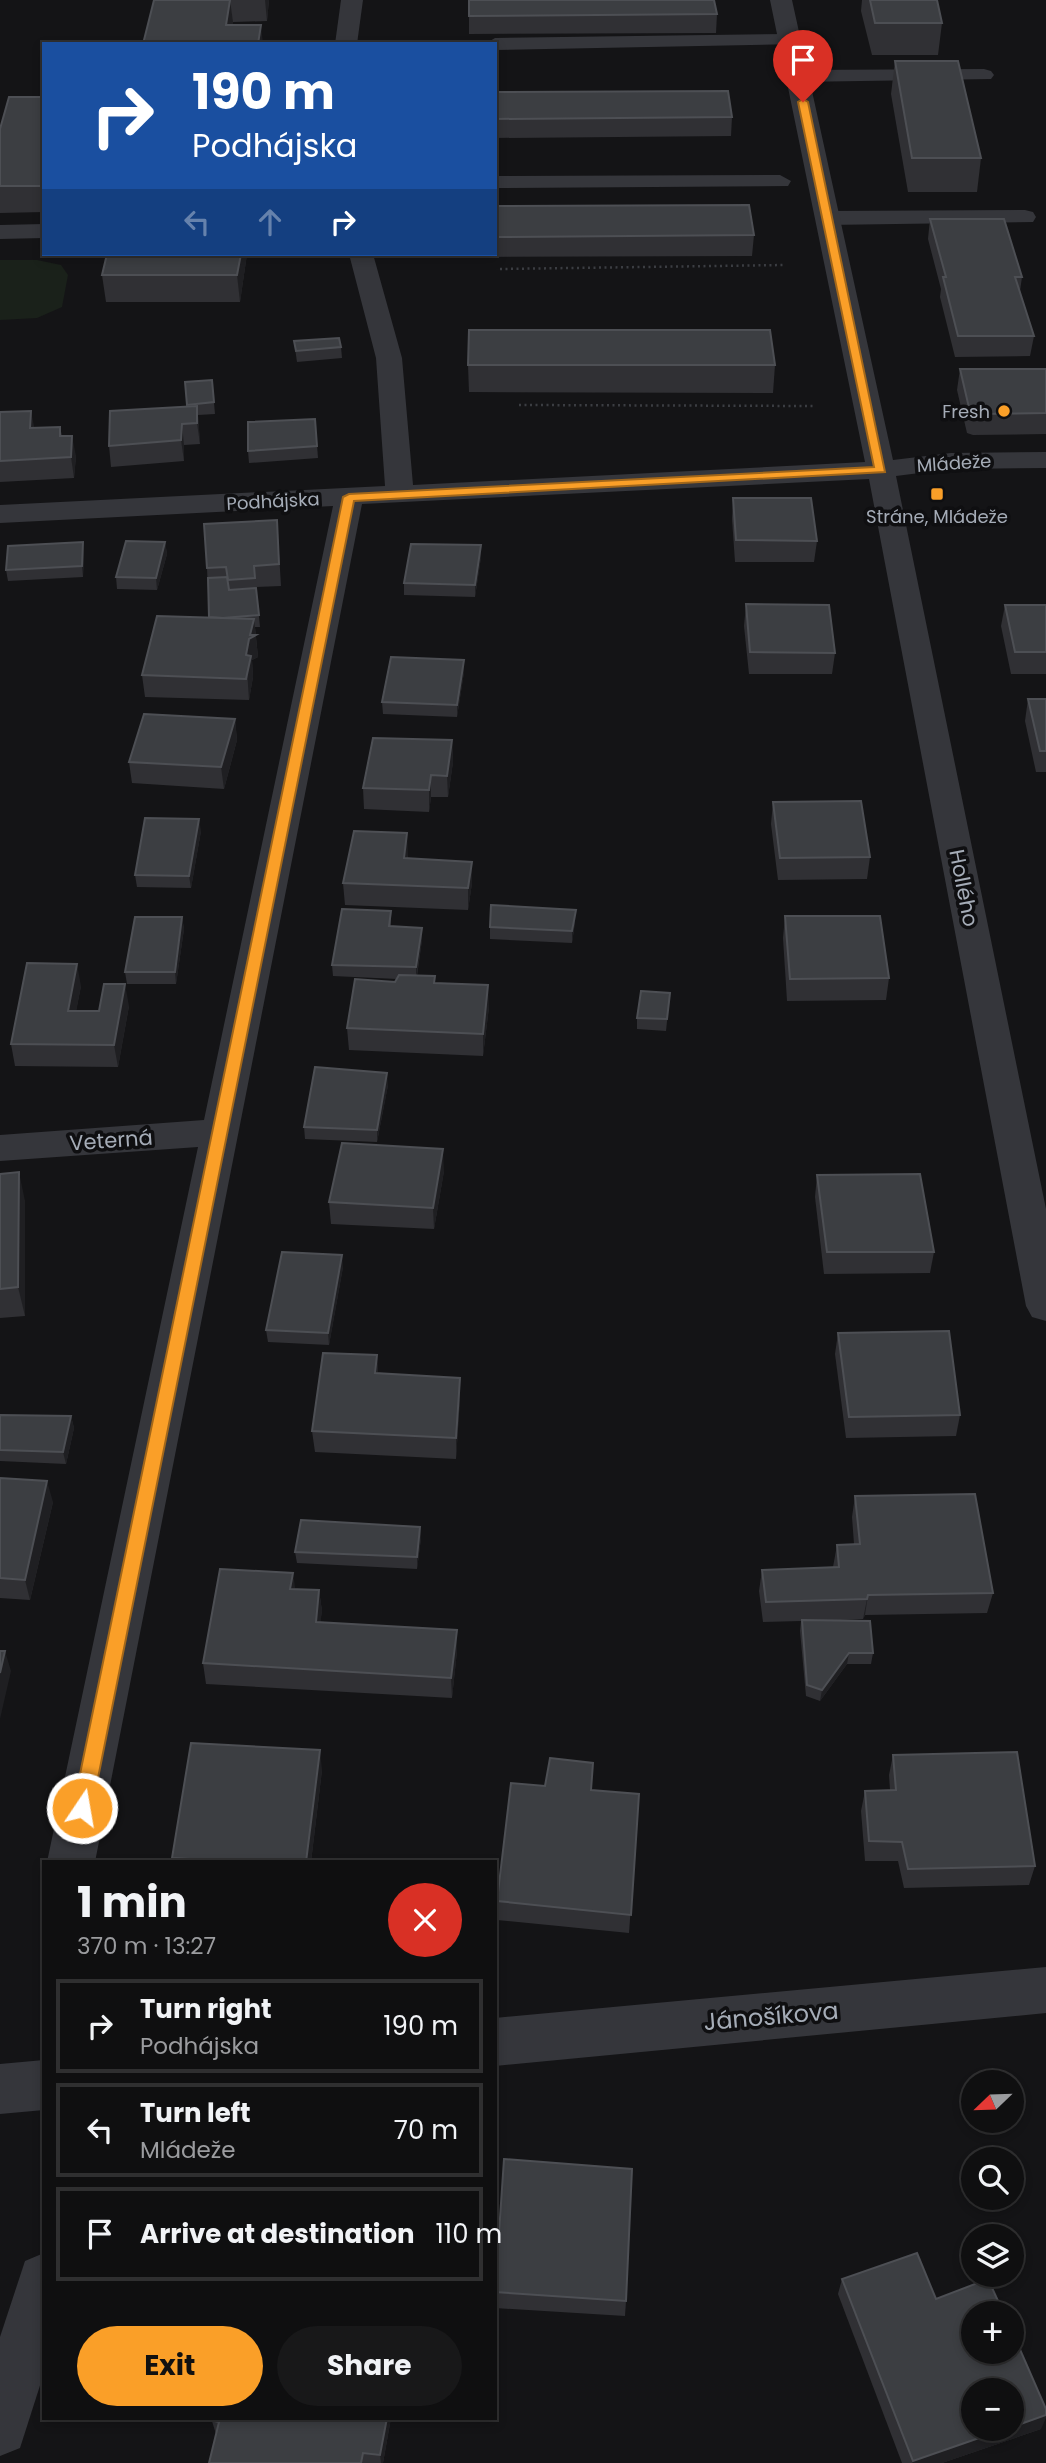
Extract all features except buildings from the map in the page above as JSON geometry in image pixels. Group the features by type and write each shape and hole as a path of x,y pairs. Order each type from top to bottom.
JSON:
{"street":[{"path":"346,42 352,0"},
{"path":"781,0 881,470"},
{"path":"362,256 390,358 400,494"},
{"name":"Mládeže","path":"881,470 951,461 1046,460"},
{"name":"Podhájska","path":"0,514 881,470"},
{"name":"Hollého","path":"881,470 1046,1306"},
{"path":"71,1860 349,497"},
{"name":"Veterná","path":"0,1149 221,1132"},
{"name":"Jánošíkova","path":"497,2042 1046,1990"},
{"path":"0,2089 42,2085"},
{"path":"0,2428 42,2287"}],"lane":[{"path":"497,44 789,40"},
{"path":"797,76 984,75"},
{"path":"497,182 780,181"},
{"path":"827,219 1025,217"},
{"path":"0,232 42,231"}],"path":[{"path":"500,269 793,265"},
{"path":"519,405 819,406"}],"shaded area":[{"path":"0,260 37,260 61,265 68,275 62,307 37,318 0,320"}],"place":[{"name":"Fresh","path":"1004,411"},
{"name":"Stráne, Mládeže","path":"937,494"}],"route":[{"path":"82,1808 349,497 881,470 803,102"}]}
